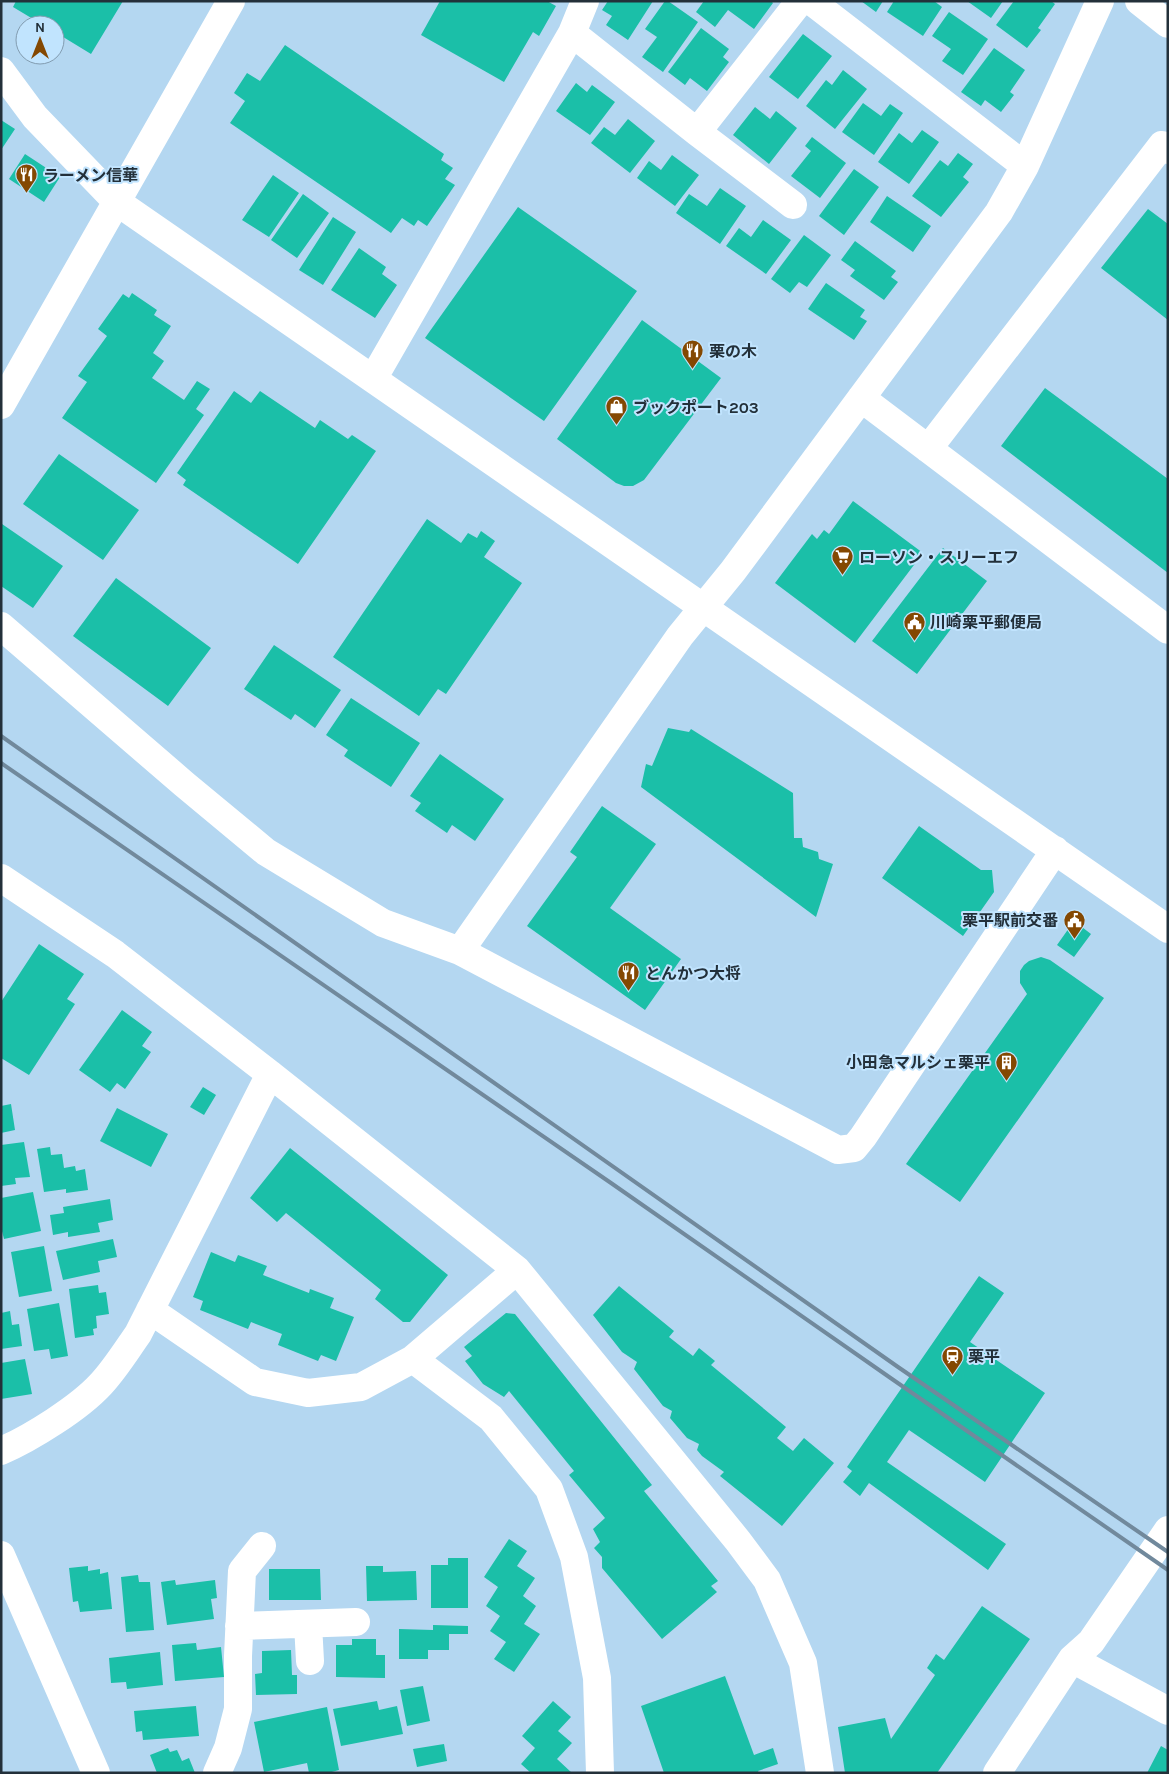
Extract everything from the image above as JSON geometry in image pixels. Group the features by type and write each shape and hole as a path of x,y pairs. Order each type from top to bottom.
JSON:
{"street":[{"path":"1,405 231,1"},
{"path":"373,379 572,33 584,1"},
{"path":"697,132 800,1"},
{"path":"811,1 1025,166"},
{"path":"460,951 680,636 739,563 999,212 1025,166 1100,1"},
{"path":"1139,1 1168,24"},
{"path":"572,33 793,205"},
{"path":"1,71 35,117 117,202 1168,929"},
{"path":"928,449 1162,145 1168,150"},
{"path":"861,398 1168,630"},
{"path":"1,626 266,852 383,923 460,951 838,1150 854,1148 1055,850"},
{"path":"1,878 115,954 517,1270 732,1534 767,1580 803,1663 820,1773"},
{"path":"1,1451 11,1447 73,1409 101,1385 138,1334 270,1074"},
{"path":"150,1310 255,1382 308,1393 361,1387 414,1359 517,1270"},
{"path":"414,1359 491,1418 549,1489 574,1557 597,1678 600,1773"},
{"path":"997,1773 1081,1650 1168,1530"},
{"path":"217,1773 228,1748 238,1709 238,1626 242,1571 262,1546"},
{"path":"1,1555 96,1773"},
{"path":"238,1626 356,1622"},
{"path":"308,1624 310,1661"},
{"path":"1081,1650 1168,1711"}],"building":[{"path":"16,1 123,1 91,54 65,38 65,15 26,15 13,7"},
{"path":"440,1 547,1 556,6 539,36 533,32 504,82 421,35"},
{"path":"608,1 653,1 628,40 606,25 612,16 602,10"},
{"path":"665,1 668,1 698,22 663,72 642,57 657,37 645,29"},
{"path":"704,1 771,1 773,3 754,29 728,10 715,27 696,12"},
{"path":"861,1 883,1 876,12"},
{"path":"894,1 934,1 942,7 923,36 887,12"},
{"path":"967,1 1003,1 991,18"},
{"path":"1014,1 1051,1 1055,4 1038,28 1041,30 1027,48 996,25"},
{"path":"949,12 988,39 963,75 942,61 951,49 932,36"},
{"path":"701,28 729,49 723,57 729,62 707,91 690,78 685,85 668,72"},
{"path":"803,34 832,56 798,99 769,77"},
{"path":"285,45 444,154 441,160 453,168 445,179 455,185 427,226 418,220 414,226 402,218 391,233 230,123 245,101 234,93 247,73 260,81"},
{"path":"994,48 1025,70 1010,92 1014,95 1001,112 985,100 981,106 961,92"},
{"path":"843,70 867,89 835,129 806,106 826,80 832,85"},
{"path":"576,83 587,92 592,85 615,102 590,135 556,111"},
{"path":"863,103 881,116 890,104 903,113 874,155 842,132"},
{"path":"755,107 770,119 776,111 797,128 769,164 733,135"},
{"path":"628,119 655,141 630,173 591,143 604,127 615,135"},
{"path":"1,120 15,129 1,150"},
{"path":"922,130 939,142 909,184 878,162 899,133 912,143"},
{"path":"812,137 846,163 820,198 791,176 811,151 805,146"},
{"path":"958,153 973,164 963,177 969,182 941,217 912,196 940,160 948,166"},
{"path":"25,154 60,177 44,202 9,179"},
{"path":"672,155 699,175 675,206 637,178 649,161 661,170"},
{"path":"854,169 879,187 844,235 819,216"},
{"path":"273,175 299,193 269,237 242,220"},
{"path":"720,188 746,206 720,244 676,213 689,194 707,206"},
{"path":"303,194 329,213 297,258 271,240"},
{"path":"887,196 931,226 913,252 870,222"},
{"path":"518,207 637,291 544,421 425,338"},
{"path":"1148,209 1168,224 1168,320 1101,268"},
{"path":"333,217 356,232 323,285 299,270"},
{"path":"763,220 791,240 766,274 726,246 739,228 751,237"},
{"path":"804,235 831,255 807,287 799,282 790,293 771,279"},
{"path":"855,241 896,271 891,277 898,282 884,300 850,276 855,270 841,260"},
{"path":"359,248 386,267 382,274 397,285 375,318 331,290"},
{"path":"826,283 865,310 860,317 867,321 854,340 808,309"},
{"path":"132,293 157,310 154,315 171,326 153,353 164,361 152,378 184,400 197,381 210,389 196,409 204,415 156,483 62,418 87,382 78,376 107,336 98,329 123,294 129,298"},
{"path":"642,320 721,378 644,480 633,486 624,486 616,483 557,439"},
{"path":"1045,388 1168,479 1168,573 1001,446"},
{"path":"234,391 251,403 260,391 315,428 320,420 348,439 352,435 376,451 298,564 183,485 186,480 177,473"},
{"path":"59,454 139,510 103,560 23,504"},
{"path":"853,501 923,553 855,643 775,583 812,534 817,539 824,530 829,534"},
{"path":"427,519 461,543 468,533 477,538 481,531 495,541 484,557 522,583 446,694 438,689 419,716 333,657"},
{"path":"2,524 63,566 33,608 1,586"},
{"path":"943,548 987,581 917,674 872,641"},
{"path":"116,578 211,648 168,706 73,636"},
{"path":"274,645 341,690 315,728 295,714 291,720 244,689"},
{"path":"351,698 420,743 391,787 344,756 348,750 326,735"},
{"path":"668,728 689,732 691,729 793,793 794,838 802,838 803,847 818,852 819,859 833,864 816,917 641,787 646,764 652,766"},
{"path":"440,754 504,799 475,841 452,825 447,833 415,811 421,803 410,796"},
{"path":"602,806 656,844 610,908 681,959 645,1010 527,926 577,857 570,852"},
{"path":"919,826 981,870 992,870 994,892 963,936 882,878"},
{"name":"栗平駅前交番","path":"1074,921 1091,934 1074,957 1057,945"},
{"path":"39,944 84,974 67,999 75,1004 29,1075 1,1058 1,1002"},
{"name":"小田急マルシェ栗平","path":"1041,957 1050,960 1104,998 960,1202 906,1164 1027,994 1020,983 1020,971 1029,961"},
{"path":"122,1010 152,1032 142,1046 151,1052 125,1089 117,1083 110,1092 79,1070"},
{"path":"203,1087 216,1095 204,1115 190,1107"},
{"path":"11,1104 15,1130 1,1133 1,1106"},
{"path":"117,1108 168,1134 151,1167 100,1141"},
{"path":"24,1142 30,1177 15,1178 16,1184 1,1186 1,1145"},
{"path":"50,1147 51,1155 62,1154 64,1168 75,1166 76,1171 85,1169 88,1190 66,1193 66,1189 44,1192 37,1149"},
{"path":"290,1148 448,1275 410,1322 403,1322 375,1299 381,1290 286,1213 277,1222 250,1198"},
{"path":"33,1192 41,1231 4,1239 1,1227 1,1198"},
{"path":"110,1199 113,1220 98,1223 100,1232 68,1237 68,1232 53,1235 50,1215 64,1213 63,1207"},
{"path":"113,1239 117,1257 98,1261 100,1272 63,1280 56,1251"},
{"path":"44,1246 52,1291 19,1297 11,1252"},
{"path":"211,1252 235,1262 238,1255 267,1266 263,1275 309,1293 310,1289 334,1298 330,1308 354,1317 336,1361 321,1355 318,1361 278,1345 282,1334 251,1322 248,1329 200,1310 203,1301 193,1297"},
{"path":"979,1276 1004,1293 970,1342 1045,1393 985,1482 909,1430 887,1462 1006,1544 988,1570 869,1483 860,1496 843,1482 852,1471 847,1467"},
{"path":"98,1285 99,1293 106,1292 109,1314 96,1316 97,1328 93,1329 94,1335 75,1338 69,1289"},
{"path":"619,1286 674,1331 669,1337 693,1356 699,1348 715,1361 711,1365 786,1427 777,1438 793,1451 804,1438 834,1463 782,1526 720,1476 724,1472 702,1456 697,1450 699,1444 687,1438 670,1418 672,1411 663,1406 634,1369 637,1362 622,1352 593,1315"},
{"path":"59,1303 68,1356 51,1359 49,1349 34,1351 27,1309"},
{"path":"10,1311 12,1325 19,1324 22,1346 1,1349 1,1313"},
{"path":"506,1313 515,1314 652,1485 644,1491 718,1581 711,1586 717,1592 662,1639 602,1568 602,1557 594,1548 600,1542 593,1529 605,1518 569,1475 574,1471 509,1391 504,1397 483,1384 465,1361 472,1356 464,1347"},
{"path":"25,1359 32,1394 1,1399 1,1363"},
{"path":"509,1539 527,1551 517,1566 535,1578 523,1596 536,1606 524,1624 540,1634 514,1672 494,1659 506,1642 490,1631 500,1616 486,1606 498,1587 484,1577"},
{"path":"448,1558 468,1558 468,1608 431,1608 431,1565 448,1565"},
{"path":"88,1566 88,1571 100,1569 100,1574 108,1572 112,1609 80,1612 78,1601 73,1602 69,1568"},
{"path":"366,1566 383,1566 383,1572 416,1571 417,1600 367,1601"},
{"path":"269,1569 320,1569 321,1600 269,1600"},
{"path":"138,1575 139,1582 150,1582 154,1630 126,1632 121,1577"},
{"path":"175,1580 176,1585 215,1580 217,1598 211,1599 214,1619 167,1625 161,1582"},
{"path":"982,1606 1030,1639 937,1773 845,1773 838,1727 885,1718 891,1739 935,1675 927,1668 936,1654 944,1660"},
{"path":"433,1625 468,1626 468,1634 449,1634 449,1650 428,1650 428,1659 399,1659 399,1629 433,1630"},
{"path":"352,1639 376,1639 376,1655 385,1655 385,1678 336,1677 336,1645 352,1645"},
{"path":"196,1643 197,1650 221,1647 224,1677 175,1681 172,1645"},
{"path":"291,1650 292,1675 297,1675 297,1694 256,1695 255,1674 262,1673 262,1651"},
{"path":"160,1652 163,1685 127,1689 126,1682 111,1683 109,1658"},
{"path":"725,1676 754,1755 773,1748 778,1764 758,1771 759,1773 664,1773 641,1706"},
{"path":"423,1686 430,1721 407,1726 400,1690"},
{"path":"377,1701 379,1710 397,1706 403,1734 341,1746 333,1709"},
{"path":"553,1701 571,1717 558,1731 572,1743 557,1759 572,1773 531,1773 521,1764 535,1748 522,1736"},
{"path":"196,1706 199,1736 143,1740 142,1731 136,1732 134,1711"},
{"path":"327,1707 339,1770 328,1773 309,1773 307,1763 264,1772 254,1722"},
{"path":"444,1744 447,1761 417,1767 413,1749"},
{"path":"1161,1746 1168,1750 1168,1773 1147,1773"},
{"path":"168,1748 170,1752 177,1750 182,1761 189,1758 195,1773 157,1773 150,1755"}],"railway":[{"path":"1,736 898,1367 1168,1552"},
{"path":"1,763 611,1183 1168,1570"}],"place":[{"name":"ラーメン信華","path":"27,194"},
{"name":"栗の木","path":"693,370"},
{"name":"ブックポート203","path":"617,426"},
{"name":"ローソン・スリーエフ","path":"843,576"},
{"name":"川崎栗平郵便局","path":"914,641"},
{"name":"栗平駅前交番","path":"1074,939"},
{"name":"とんかつ大将","path":"629,992"},
{"name":"小田急マルシェ栗平","path":"1006,1081"},
{"name":"栗平","path":"952,1375"}]}
